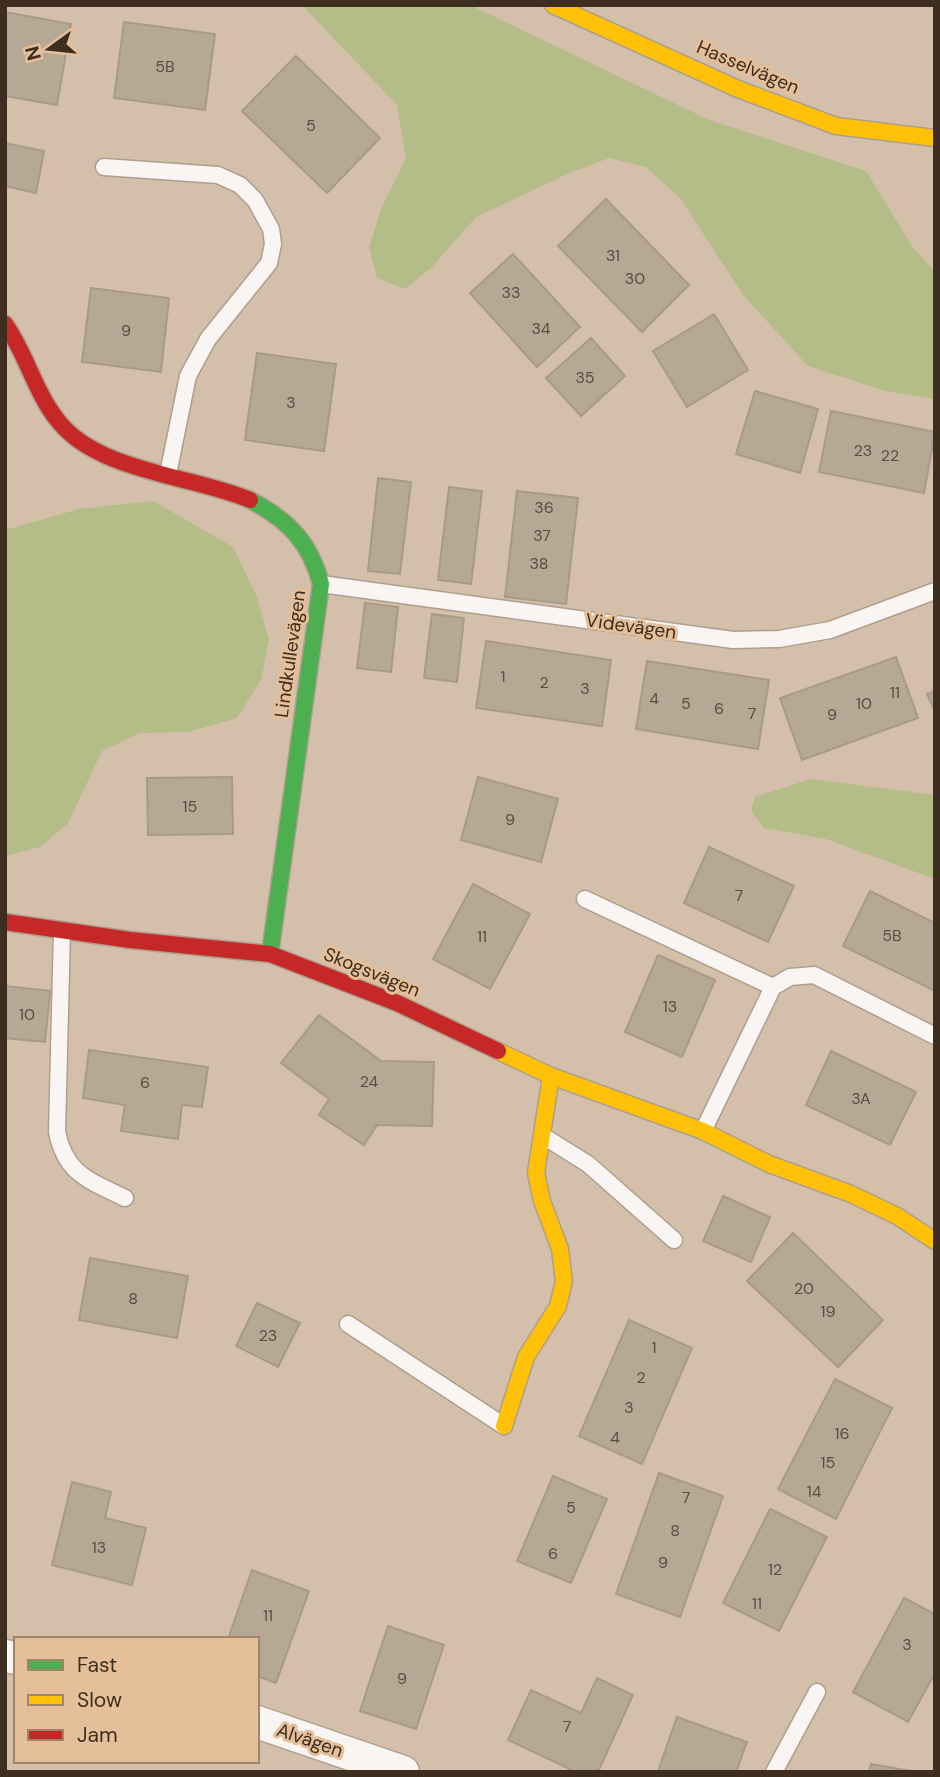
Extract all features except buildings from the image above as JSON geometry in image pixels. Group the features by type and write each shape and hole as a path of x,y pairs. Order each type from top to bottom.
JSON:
{"street":[{"name":"Hasselvägen","path":"561,7 738,89 836,126 935,138"},
{"name":"Lindkullevägen","path":"5,324 51,413 73,436 105,455 267,508 296,531 314,558 321,584 270,954"},
{"name":"Skogsvägen","path":"5,922 62,931 270,954 397,1003 551,1076 703,1131 769,1164 851,1194 897,1216 935,1241"},
{"path":"504,1426 526,1357 558,1306 564,1281 560,1249 542,1200 537,1173 551,1076"},
{"name":"Alvägen","path":"259,1723 402,1772"}],"lane":[{"path":"104,167 218,175 240,185 255,200 271,229 273,244 269,262 208,339 188,376 168,474"},
{"name":"Videvägen","path":"321,584 733,640 779,639 830,630 935,591"},
{"path":"585,899 774,987"},
{"path":"62,931 57,1132 61,1154 78,1174 125,1198"},
{"path":"703,1131 774,987 790,977 814,975 935,1035"},
{"path":"541,1135 588,1164 674,1240"},
{"path":"348,1324 504,1426"},
{"path":"774,1772 817,1692"}],"green space":[{"path":"302,5 470,5 709,120 866,171 912,246 935,272 935,399 885,391 808,366 743,295 680,198 646,167 609,158 565,175 476,217 432,267 405,289 377,278 369,247 382,207 406,158 397,105"},
{"path":"153,501 233,547 257,597 269,640 261,680 237,718 188,732 140,733 102,751 68,823 40,847 5,856 5,530 79,509"},
{"path":"811,779 935,795 935,879 826,839 764,828 751,811 755,797"}],"traffic: fast":[{"path":"250,500 276,516 296,534 311,556 321,584 270,954"}],"traffic: slow":[{"path":"553,5 738,89 836,126 935,138"},
{"path":"498,1051 551,1076 703,1131 769,1164 851,1194 897,1216 935,1241"},
{"path":"504,1426 526,1357 558,1306 564,1281 560,1249 542,1201 536,1173 551,1076"}],"traffic: jam":[{"path":"5,324 51,411 76,439 122,462 250,500"},
{"path":"5,922 130,940 270,954 397,1003 498,1051"}]}
